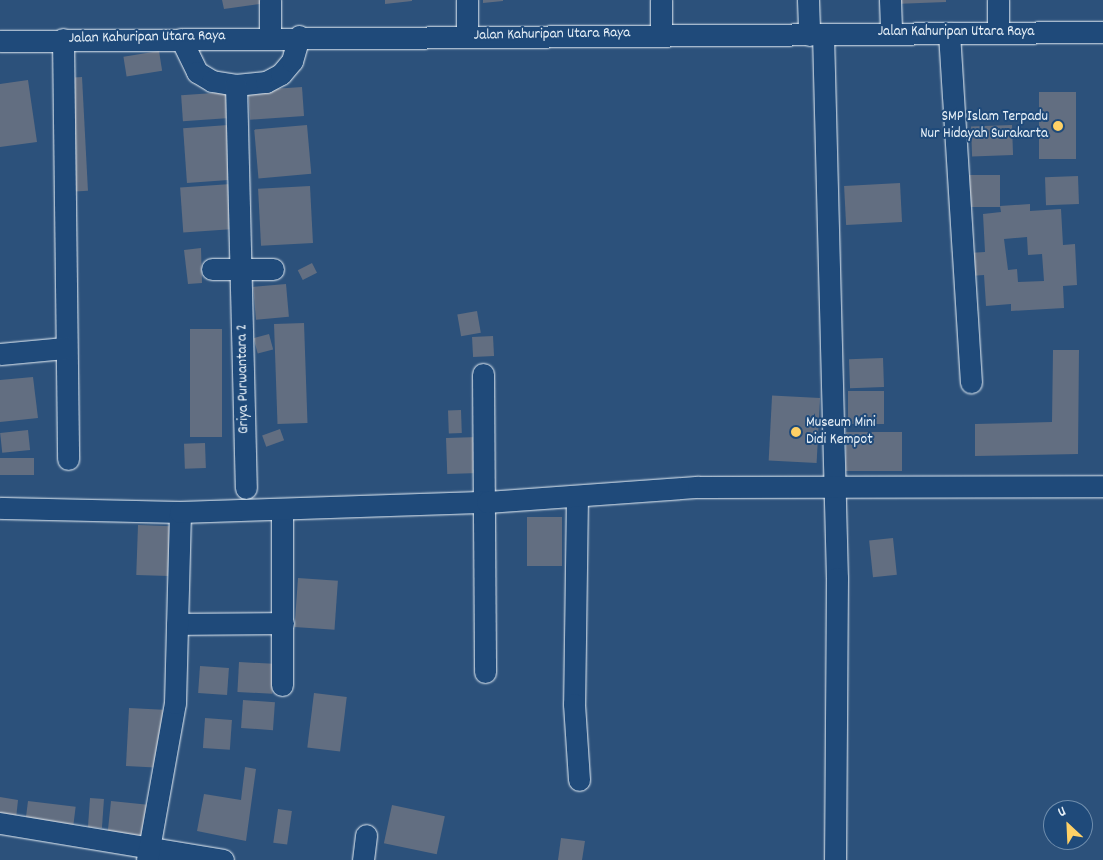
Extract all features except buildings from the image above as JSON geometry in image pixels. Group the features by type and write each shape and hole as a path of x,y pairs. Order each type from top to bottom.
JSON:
{"street":[{"path":"270,0 270,36"},
{"path":"468,0 468,36"},
{"path":"661,0 661,33"},
{"path":"808,0 816,34 838,638 835,860"},
{"path":"890,0 891,32"},
{"path":"998,0 998,33"},
{"name":"Jalan Kahuripan Utara Raya","path":"0,40 661,33 1103,32"},
{"path":"949,33 971,382"},
{"path":"181,39 197,72 212,81 236,85 266,82 281,74 292,61 299,36"},
{"path":"63,39 69,316 65,348 68,459"},
{"name":"Griya Purwantara 2","path":"236,85 246,488"},
{"path":"212,269 273,269"},
{"path":"0,354 65,348"},
{"path":"483,374 487,502 485,672"},
{"path":"0,508 282,512 487,502 698,487 1103,486"},
{"path":"577,496 574,704 580,780"},
{"path":"148,854 160,768 175,703 180,512"},
{"path":"282,512 282,685"},
{"path":"177,624 283,623"},
{"path":"0,823 148,854 223,860"},
{"path":"363,860 366,836"}],"place":[{"name":"SMP Islam Terpadu Nur Hidayah Surakarta","path":"1058,126"},
{"name":"Museum Mini Didi Kempot","path":"796,432"}]}
